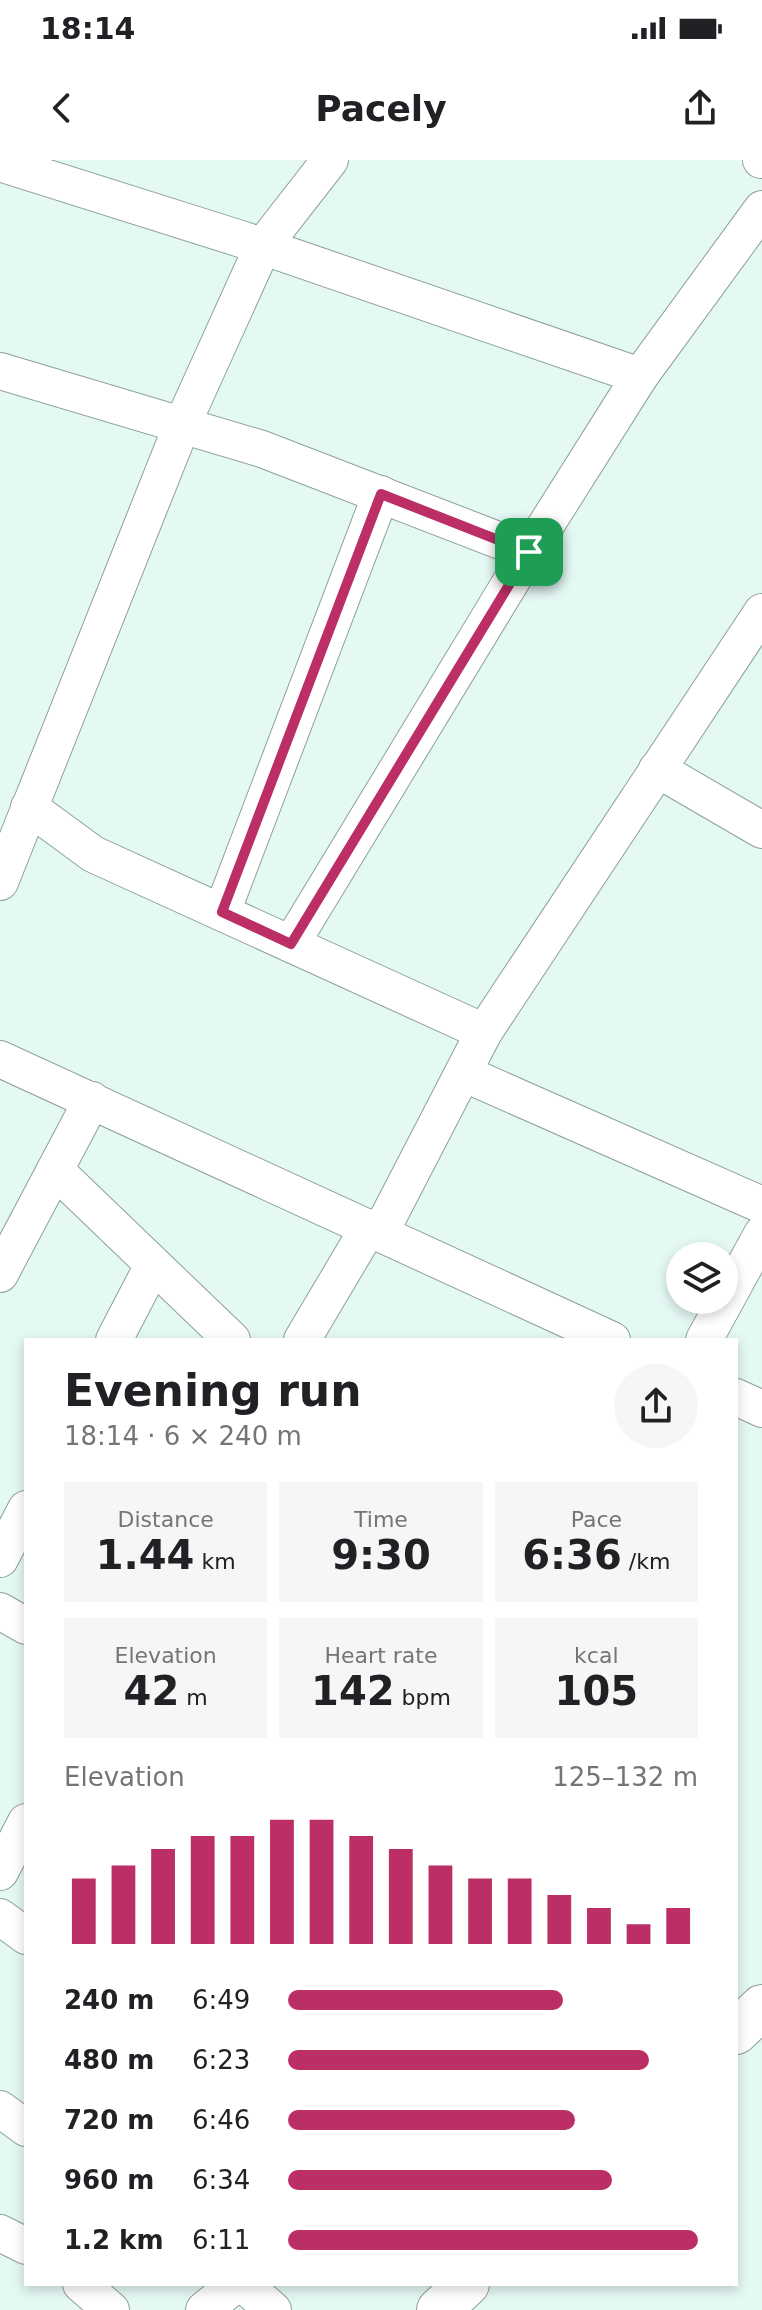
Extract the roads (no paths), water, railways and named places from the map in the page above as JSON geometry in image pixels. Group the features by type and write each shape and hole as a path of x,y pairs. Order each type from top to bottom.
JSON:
{"street":[{"path":"0,882 182,425 263,246 330,160"},
{"path":"0,163 263,246 640,376"},
{"path":"291,944 529,552 640,376 762,209"},
{"path":"0,371 262,449 529,552"},
{"path":"222,912 381,494"},
{"path":"303,1338 374,1230 484,1032 657,769 758,626"},
{"path":"657,769 762,830"},
{"path":"29,807 93,854 484,1032"},
{"path":"0,1059 608,1338"},
{"path":"463,1073 762,1205"},
{"path":"0,1274 92,1100"},
{"path":"55,1170 230,1338"},
{"path":"705,1338 762,1234"},
{"path":"115,1338 153,1265"},
{"path":"738,1398 762,1409"},
{"path":"0,1559 24,1513"},
{"path":"0,1611 24,1625"},
{"path":"0,1872 24,1826"},
{"path":"0,1917 24,1935"},
{"path":"738,2030 762,2007"},
{"path":"0,2109 24,2127"},
{"path":"0,2233 24,2245"},
{"path":"83,2286 111,2310"},
{"path":"204,2310 234,2286"},
{"path":"245,2286 273,2310"},
{"path":"439,2310 465,2286"}]}
